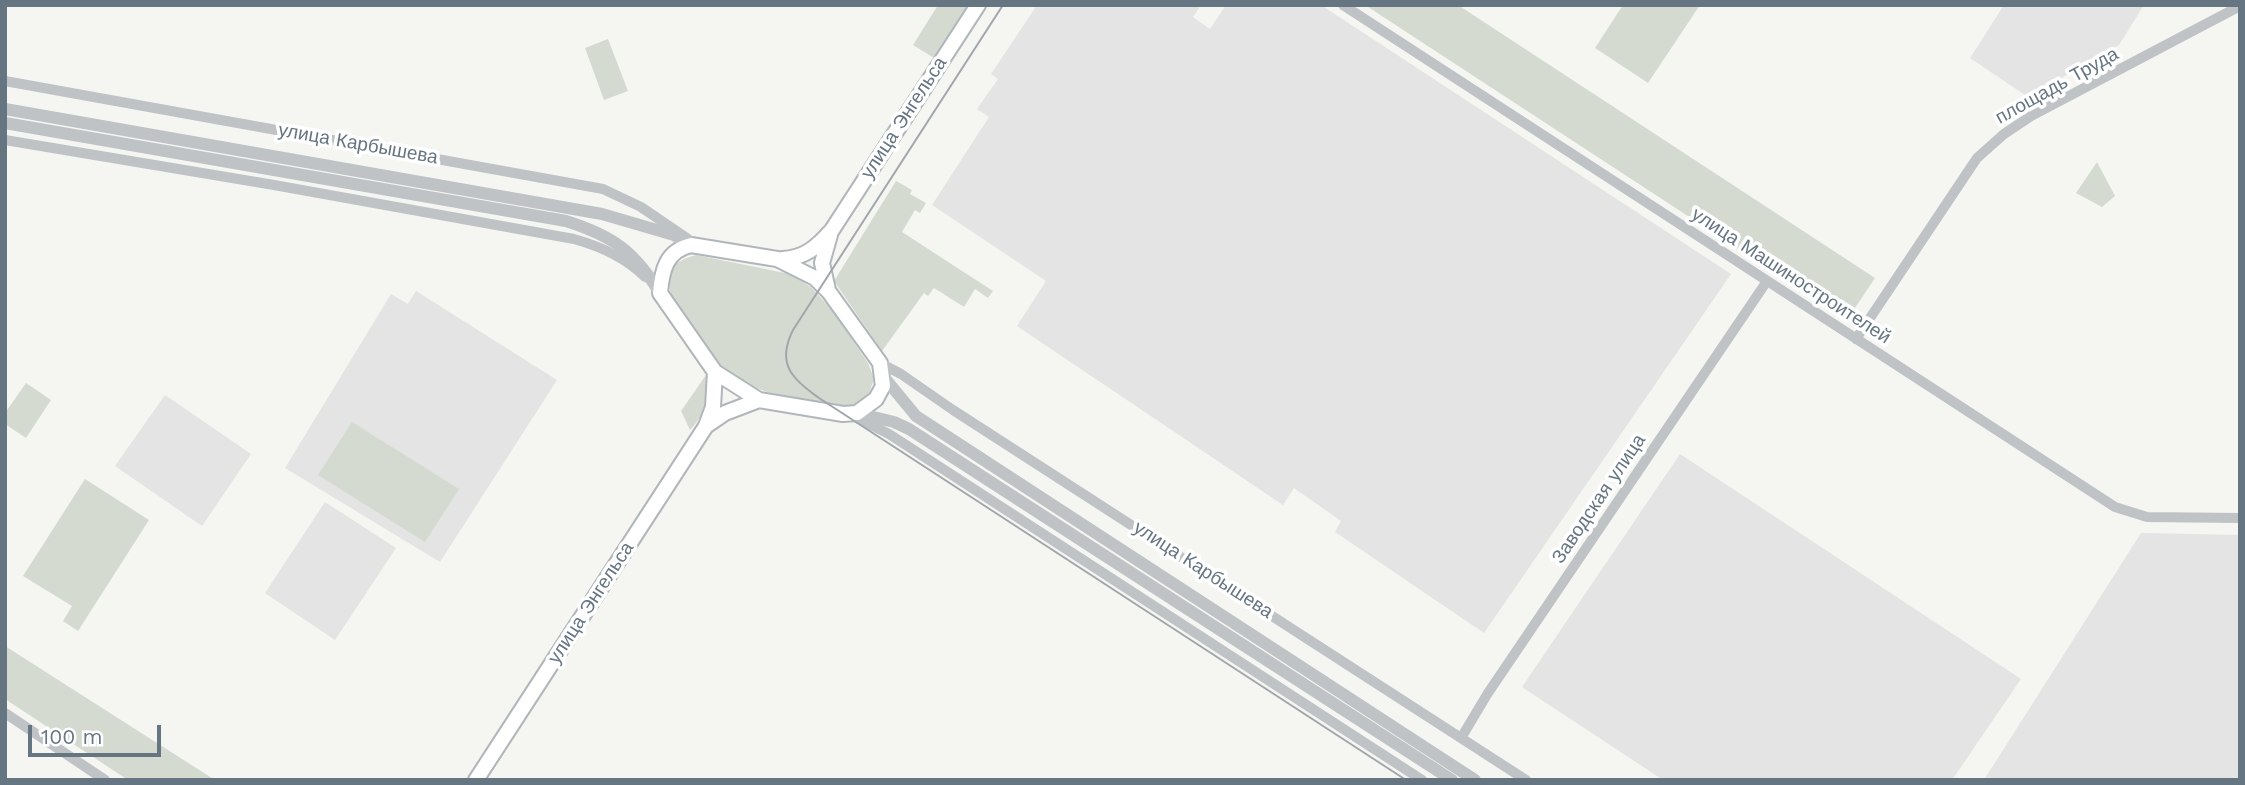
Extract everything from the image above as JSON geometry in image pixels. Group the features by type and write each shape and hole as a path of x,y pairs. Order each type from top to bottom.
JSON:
{"main road":[{"name":"улица Энгельса","path":"829,292 822,256 832,230 978,5"},
{"name":"улица Энгельса","path":"777,260 805,254 832,230"},
{"name":"улица Карбышева","path":"694,245 777,260 815,278 829,292 882,370"},
{"path":"660,293 664,266 673,253 694,245"},
{"name":"улица Карбышева","path":"660,293 715,372 759,400 834,414 853,414"},
{"path":"853,414 876,399 883,386 882,370"},
{"name":"улица Энгельса","path":"475,780 706,426 713,407 715,372"},
{"name":"улица Энгельса","path":"706,426 725,413 759,400"}],"street":[{"name":"улица Машиностроителей","path":"1343,5 2115,507 2147,517 2240,518"},
{"name":"площадь Труда","path":"1856,339 1977,158 1992,144 2031,116 2240,6"},
{"name":"улица Карбышева","path":"5,81 603,189 641,207 679,230 694,245"},
{"name":"улица Карбышева","path":"5,109 601,214 674,235 694,245"},
{"name":"улица Карбышева","path":"5,123 566,221 596,231 621,246 644,267 660,293"},
{"name":"улица Карбышева","path":"5,140 574,239 595,245 616,257 641,273 660,293"},
{"name":"Заводская улица","path":"1461,737 1767,281"},
{"name":"улица Карбышева","path":"882,370 901,374 1526,780"},
{"name":"улица Карбышева","path":"882,370 916,416 1475,780"},
{"name":"улица Карбышева","path":"853,414 889,434 1422,780"},
{"name":"улица Карбышева","path":"853,414 894,422 909,429 1452,780"},
{"path":"5,713 105,780"}],"shaded area":[{"path":"938,5 969,5 934,58 913,45"},
{"path":"1037,5 1201,5 1193,17 1210,29 1226,5 1321,5 1731,274 1484,633 1335,532 1341,521 1294,488 1283,505 1017,326 1046,281 932,205 989,117 977,109 998,79 991,74"},
{"path":"1365,5 1458,5 1875,278 1847,320"},
{"path":"1623,5 1700,5 1648,83 1595,48"},
{"path":"2004,5 2144,5 2119,45 2028,97 1970,58"},
{"path":"608,39 628,91 604,100 585,48"},
{"path":"2097,162 2115,196 2102,207 2076,193"},
{"path":"896,181 912,190 910,194 926,203 920,213 915,210 902,232 993,291 988,298 975,289 964,307 934,288 928,296 924,293 882,351 834,281"},
{"path":"696,255 790,274 811,287 832,310 868,363 874,379 869,394 856,405 837,406 781,397 748,385 725,371 671,295 669,287 670,273 676,264"},
{"path":"416,291 557,380 440,562 285,468 391,294 408,304"},
{"path":"706,375 710,389 707,404 690,430 681,411"},
{"path":"26,383 51,400 26,438 5,424 5,413"},
{"path":"165,395 251,454 202,526 115,466"},
{"path":"352,422 459,489 425,542 318,475"},
{"path":"1680,454 2021,679 1952,780 1663,780 1522,687"},
{"path":"85,479 149,520 78,631 63,621 72,606 23,576"},
{"path":"325,502 396,548 335,640 265,593"},
{"path":"2141,533 2240,535 2240,780 1984,780"},
{"path":"5,646 215,780 128,780 5,699"}],"tram line":[{"path":"1003,5 793,330 786,352 790,370 801,384 819,398 1406,780"}]}
